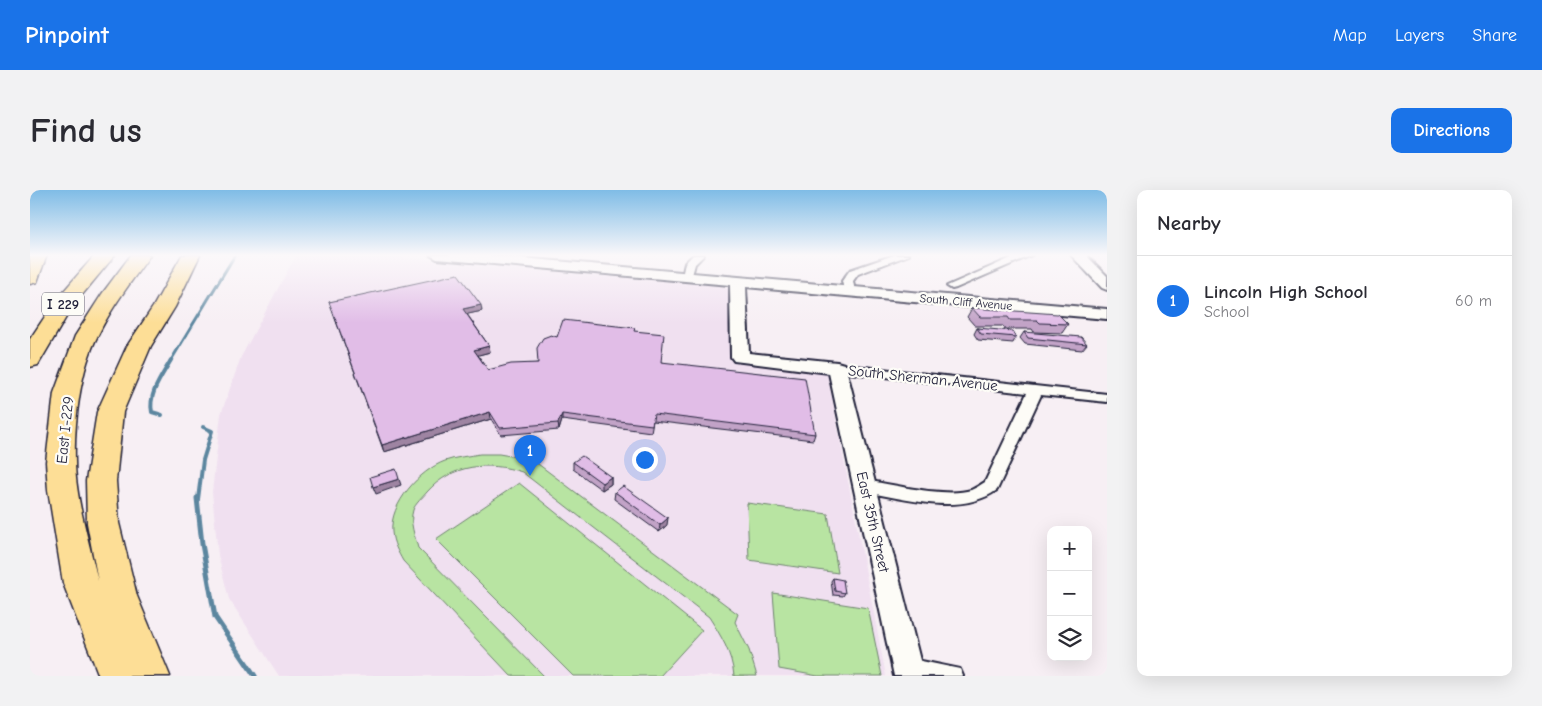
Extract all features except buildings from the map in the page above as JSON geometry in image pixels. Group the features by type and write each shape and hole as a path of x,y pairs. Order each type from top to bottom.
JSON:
{"highway":[{"name":"I 229","path":"30,360 60,309 84,278"},
{"name":"East I-229","path":"119,676 81,583 62,490 60,462 68,393 80,350 86,336 109,298 124,278"},
{"path":"150,676 119,596 102,523 101,481 110,412 139,346 164,307 179,278"}],"main road":[{"name":"South Cliff Avenue","path":"687,278 1107,314"},
{"name":"South Sherman Avenue","path":"738,282 740,357 837,368"},
{"name":"East 35th Street","path":"837,368 908,672"}],"street":[{"path":"848,278 849,292"},
{"path":"952,286 972,278"},
{"name":"South Sherman Avenue","path":"837,368 1107,398"},
{"path":"864,486 950,497 967,497 981,493 991,486 1036,390"},
{"path":"908,672 952,676"}],"shaded area":[{"path":"284,278 627,278 719,286 729,289 731,361 827,372 886,676 279,676 229,599 218,555 212,492 221,414 241,357"}],"green space":[{"path":"480,454 499,454 522,458 526,455 738,614 735,622 749,650 757,676 734,676 728,652 709,617 522,472 496,467 471,467 459,470 448,476 427,492 413,510 413,529 418,548 544,676 511,676 403,561 396,547 392,532 392,521 396,510 408,489 416,480 435,465 445,461"},
{"path":"519,483 702,630 660,676 573,676 436,539"},
{"path":"747,503 828,514 838,573 749,560"},
{"path":"773,593 868,608 882,676 818,676 779,669"}],"waterway":[{"path":"170,362 221,278"},
{"path":"162,415 152,412 151,405 157,385 171,360"},
{"path":"198,499 203,460 212,431 203,427"},
{"path":"197,498 202,544 215,617 255,676"}],"place":[{"name":"Lincoln High School","path":"530,476"}]}
